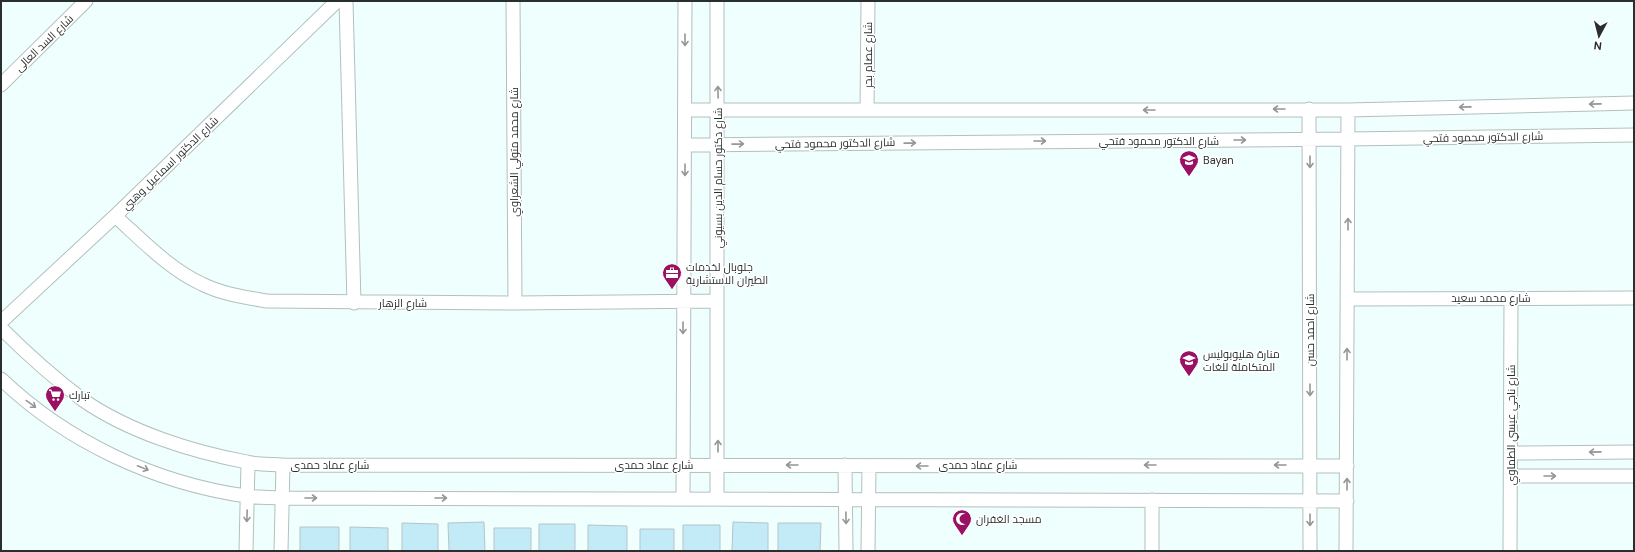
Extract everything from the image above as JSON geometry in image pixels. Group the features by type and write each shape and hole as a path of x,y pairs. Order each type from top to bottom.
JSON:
{"street":[{"name":"شارع السد العالى","path":"1,85 86,1"},
{"name":"شارع الدكتور اسماعيل وهبي","path":"1,322 115,216 336,1"},
{"path":"346,1 354,303"},
{"name":"شارع محمد متولي الشعراوي","path":"513,1 515,303"},
{"path":"683,499 685,1"},
{"name":"شارع دكتور حسام الدين بسيوني","path":"717,1 717,499"},
{"name":"شارع عصام بحر","path":"867,110 868,1"},
{"path":"685,110 1348,110 1634,103"},
{"name":"شارع احمد حسن","path":"1309,109 1310,551"},
{"path":"1346,551 1348,110"},
{"name":"شارع الدكتور محمود فتحي","path":"685,145 1634,135"},
{"name":"شارع الزهار","path":"115,216 170,265 201,284 234,296 267,301 354,303 717,301"},
{"name":"شارع محمد سعيد","path":"1347,298 1634,298"},
{"name":"شارع ناجي عيسي الطماوي","path":"1510,551 1511,298"},
{"name":"شارع عماد حمدى","path":"1,328 40,365 79,396 119,420 169,442 248,462 283,465 1347,466"},
{"path":"1,378 18,395 69,432 116,458 168,479 201,488 247,496 282,498 1346,501"},
{"path":"1511,453 1634,452"},
{"path":"246,551 248,462"},
{"path":"281,551 283,465"},
{"path":"845,465 846,551"},
{"path":"868,551 869,466"},
{"path":"1511,476 1634,476"},
{"path":"1152,500 1152,551"}],"building":[{"path":"484,522 485,551 449,551 448,523"},
{"path":"733,522 768,523 768,551 732,551"},
{"path":"402,523 438,524 438,551 402,551"},
{"path":"778,523 821,523 820,551 778,551"},
{"path":"539,524 575,524 575,551 539,551"},
{"path":"588,525 627,526 627,551 588,551"},
{"path":"683,525 720,525 720,551 683,551"},
{"path":"300,527 339,527 339,551 300,551"},
{"path":"350,527 388,528 388,551 350,551"},
{"path":"494,528 531,528 531,551 494,551"},
{"path":"640,529 674,529 674,551 640,551"}],"place":[{"name":"Bayan","path":"1189,177"},
{"name":"جلوبال لخدمات الطيران الاستشارية","path":"672,290"},
{"name":"منارة هليوبوليس المتكاملة للغات","path":"1189,377"},
{"name":"تبارك","path":"55,412"},
{"name":"مسجد الغفران","path":"962,536"}]}
